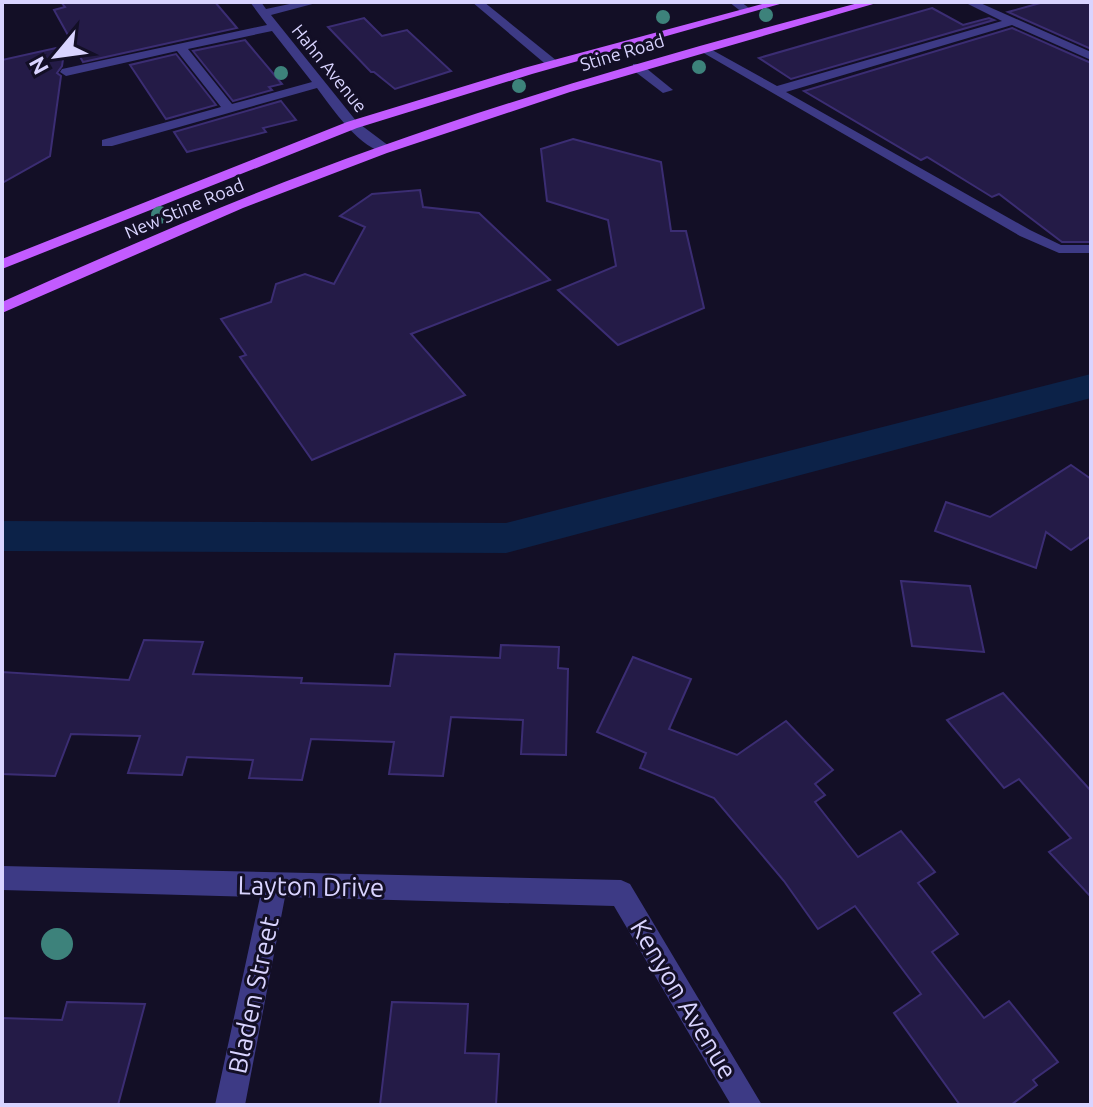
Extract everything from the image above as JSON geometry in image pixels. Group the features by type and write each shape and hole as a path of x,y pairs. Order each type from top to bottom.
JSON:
{"main road":[{"name":"Stine Road","path":"352,125 553,64 782,2"},
{"name":"Stine Road","path":"384,149 637,67 875,2"},
{"name":"New Stine Road","path":"2,264 352,125"},
{"name":"New Stine Road","path":"2,308 318,173 384,149"}],"street":[{"name":"Hahn Avenue","path":"255,2 352,125 384,149"},
{"path":"263,13 315,2"},
{"path":"477,2 553,64"},
{"path":"734,2 747,11"},
{"path":"969,2 1091,56"},
{"path":"775,91 1011,22"},
{"path":"66,72 274,27"},
{"path":"180,47 227,107"},
{"path":"701,48 1025,233 1059,249 1091,249"},
{"path":"637,67 667,90"},
{"path":"107,143 179,124 227,107 319,84"},
{"name":"Layton Drive","path":"2,878 621,893"},
{"name":"Bladen Street","path":"230,1105 275,885"},
{"name":"Kenyon Avenue","path":"621,893 747,1105"}],"building":[{"path":"61,2 215,2 237,28 83,62 54,10 65,7"},
{"path":"1044,2 1091,2 1091,49 1008,12"},
{"path":"932,8 963,25 989,18 994,20 791,79 759,58"},
{"path":"364,18 382,36 407,30 451,71 395,89 371,72 328,27"},
{"path":"1012,28 1091,63 1091,242 1062,242 999,194 992,197 927,157 921,160 804,91"},
{"path":"245,40 282,84 233,101 193,51"},
{"path":"65,46 62,66 57,73 61,76 50,156 2,183 2,60"},
{"path":"176,54 216,105 166,119 130,65"},
{"path":"281,101 296,120 263,128 266,132 187,152 174,132"},
{"path":"573,139 661,162 671,231 686,231 704,308 618,345 558,290 616,266 608,220 547,201 541,149"},
{"path":"420,190 423,207 479,213 550,280 411,334 465,395 312,460 240,357 246,355 221,319 271,302 276,284 305,274 334,284 365,227 340,216 372,194"},
{"path":"1071,465 1091,479 1091,536 1071,550 1046,532 1036,568 935,531 946,502 990,517"},
{"path":"901,581 970,586 984,652 912,646"},
{"path":"144,640 203,642 193,674 302,678 301,683 390,686 395,654 500,658 501,645 559,647 558,668 568,669 566,755 521,754 523,720 451,717 443,776 389,774 394,742 311,739 302,780 249,778 253,760 187,757 182,775 128,773 140,736 71,734 55,776 2,774 2,672 129,680"},
{"path":"633,657 691,679 669,729 737,755 786,721 833,770 815,784 825,795 815,802 858,857 901,831 935,872 918,883 958,934 932,952 984,1018 1009,1001 1058,1062 1033,1080 1037,1085 1011,1105 960,1105 894,1013 921,994 855,906 818,929 784,881 714,798 640,768 646,753 597,732"},
{"path":"1003,693 1091,791 1091,897 1049,852 1071,838 1019,779 1004,788 947,720"},
{"path":"67,1002 145,1004 118,1105 2,1105 2,1018 62,1020"},
{"path":"392,1002 468,1004 465,1053 499,1054 496,1105 380,1105"}],"waterway":[{"path":"2,536 506,538 1091,386"}]}
